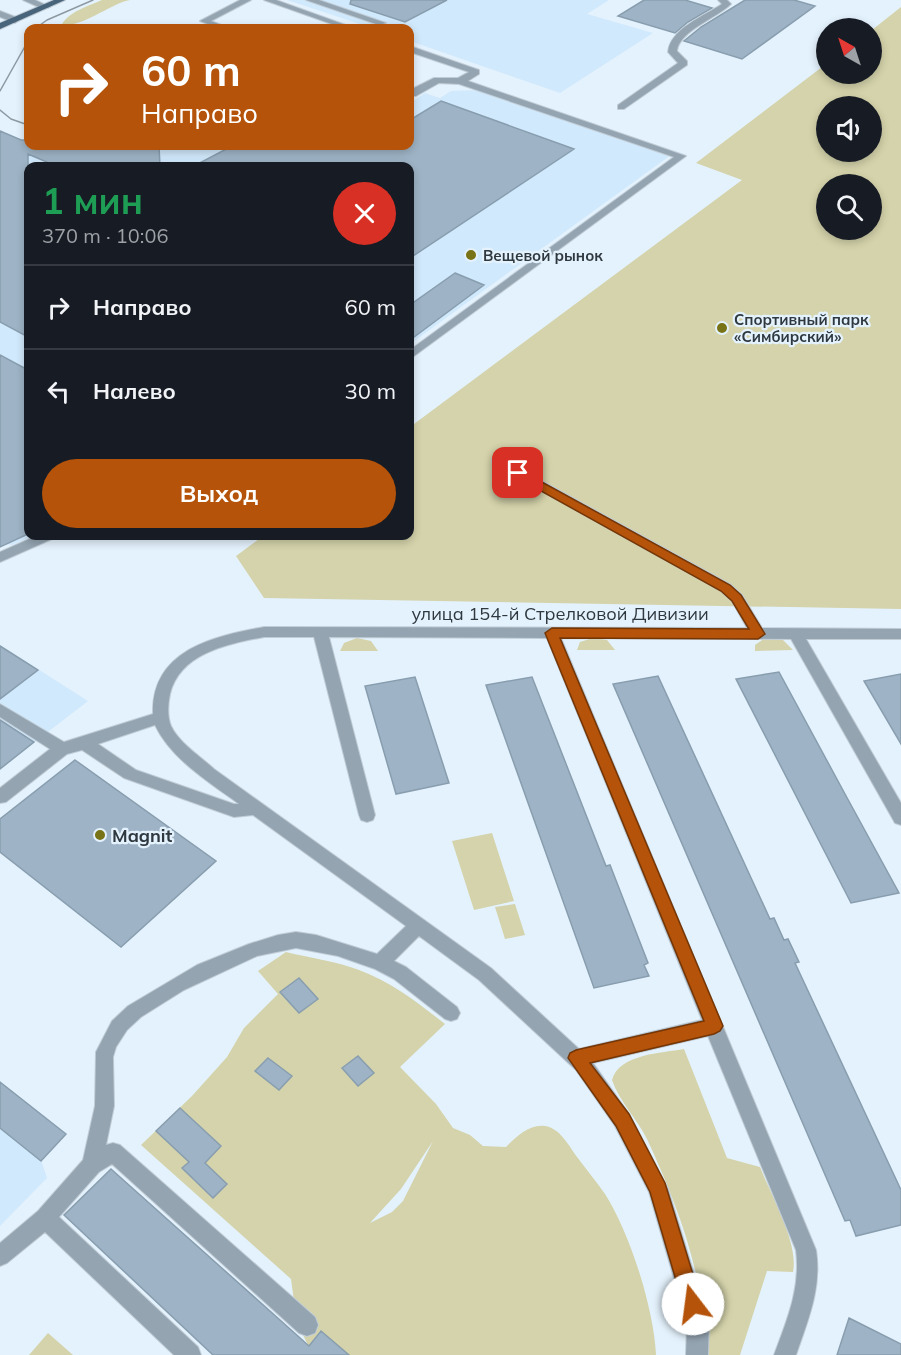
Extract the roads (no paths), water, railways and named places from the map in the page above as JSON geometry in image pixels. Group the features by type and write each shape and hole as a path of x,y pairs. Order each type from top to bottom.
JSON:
{"main road":[{"path":"0,26 61,0"}],"street":[{"path":"27,0 46,7"},
{"path":"223,0 234,7"},
{"path":"213,24 204,21 246,0"},
{"path":"268,0 338,24"},
{"path":"310,0 382,23"},
{"path":"621,107 684,63 672,52 673,43 683,33 727,4 722,0"},
{"path":"0,14 15,20"},
{"path":"414,50 476,72 460,81"},
{"path":"414,93 437,80 460,81 681,156 414,352"},
{"path":"498,461 726,588 737,598 758,634"},
{"path":"0,557 38,540"},
{"name":"улица 154-й Стрелковой Дивизии","path":"161,717 162,690 171,673 186,657 209,645 264,632 901,634"},
{"path":"320,632 367,815"},
{"path":"552,633 800,1232 809,1265 807,1291 785,1355"},
{"path":"796,634 901,818"},
{"path":"0,710 62,749"},
{"path":"0,797 62,749 161,717 164,729 174,742 208,773 485,974 576,1058 622,1120 658,1189 698,1323 697,1355"},
{"path":"84,743 130,774 234,811 254,808"},
{"path":"380,963 419,926"},
{"path":"92,1166 105,1100 105,1053 119,1026 154,998 217,965 274,944 296,940 313,942 380,963 400,973 451,1013"},
{"path":"576,1058 714,1026"},
{"path":"0,1257 45,1218 92,1166 113,1152 307,1325"},
{"path":"45,1218 190,1355"}],"tram line":[{"path":"42,24 93,0"},
{"path":"0,91 24,48"},
{"path":"0,110 11,119 24,124"}],"place":[{"name":"Вещевой рынок","path":"471,255"},
{"name":"Спортивный парк «Симбирский»","path":"722,328"},
{"name":"Magnit","path":"100,835"}]}
